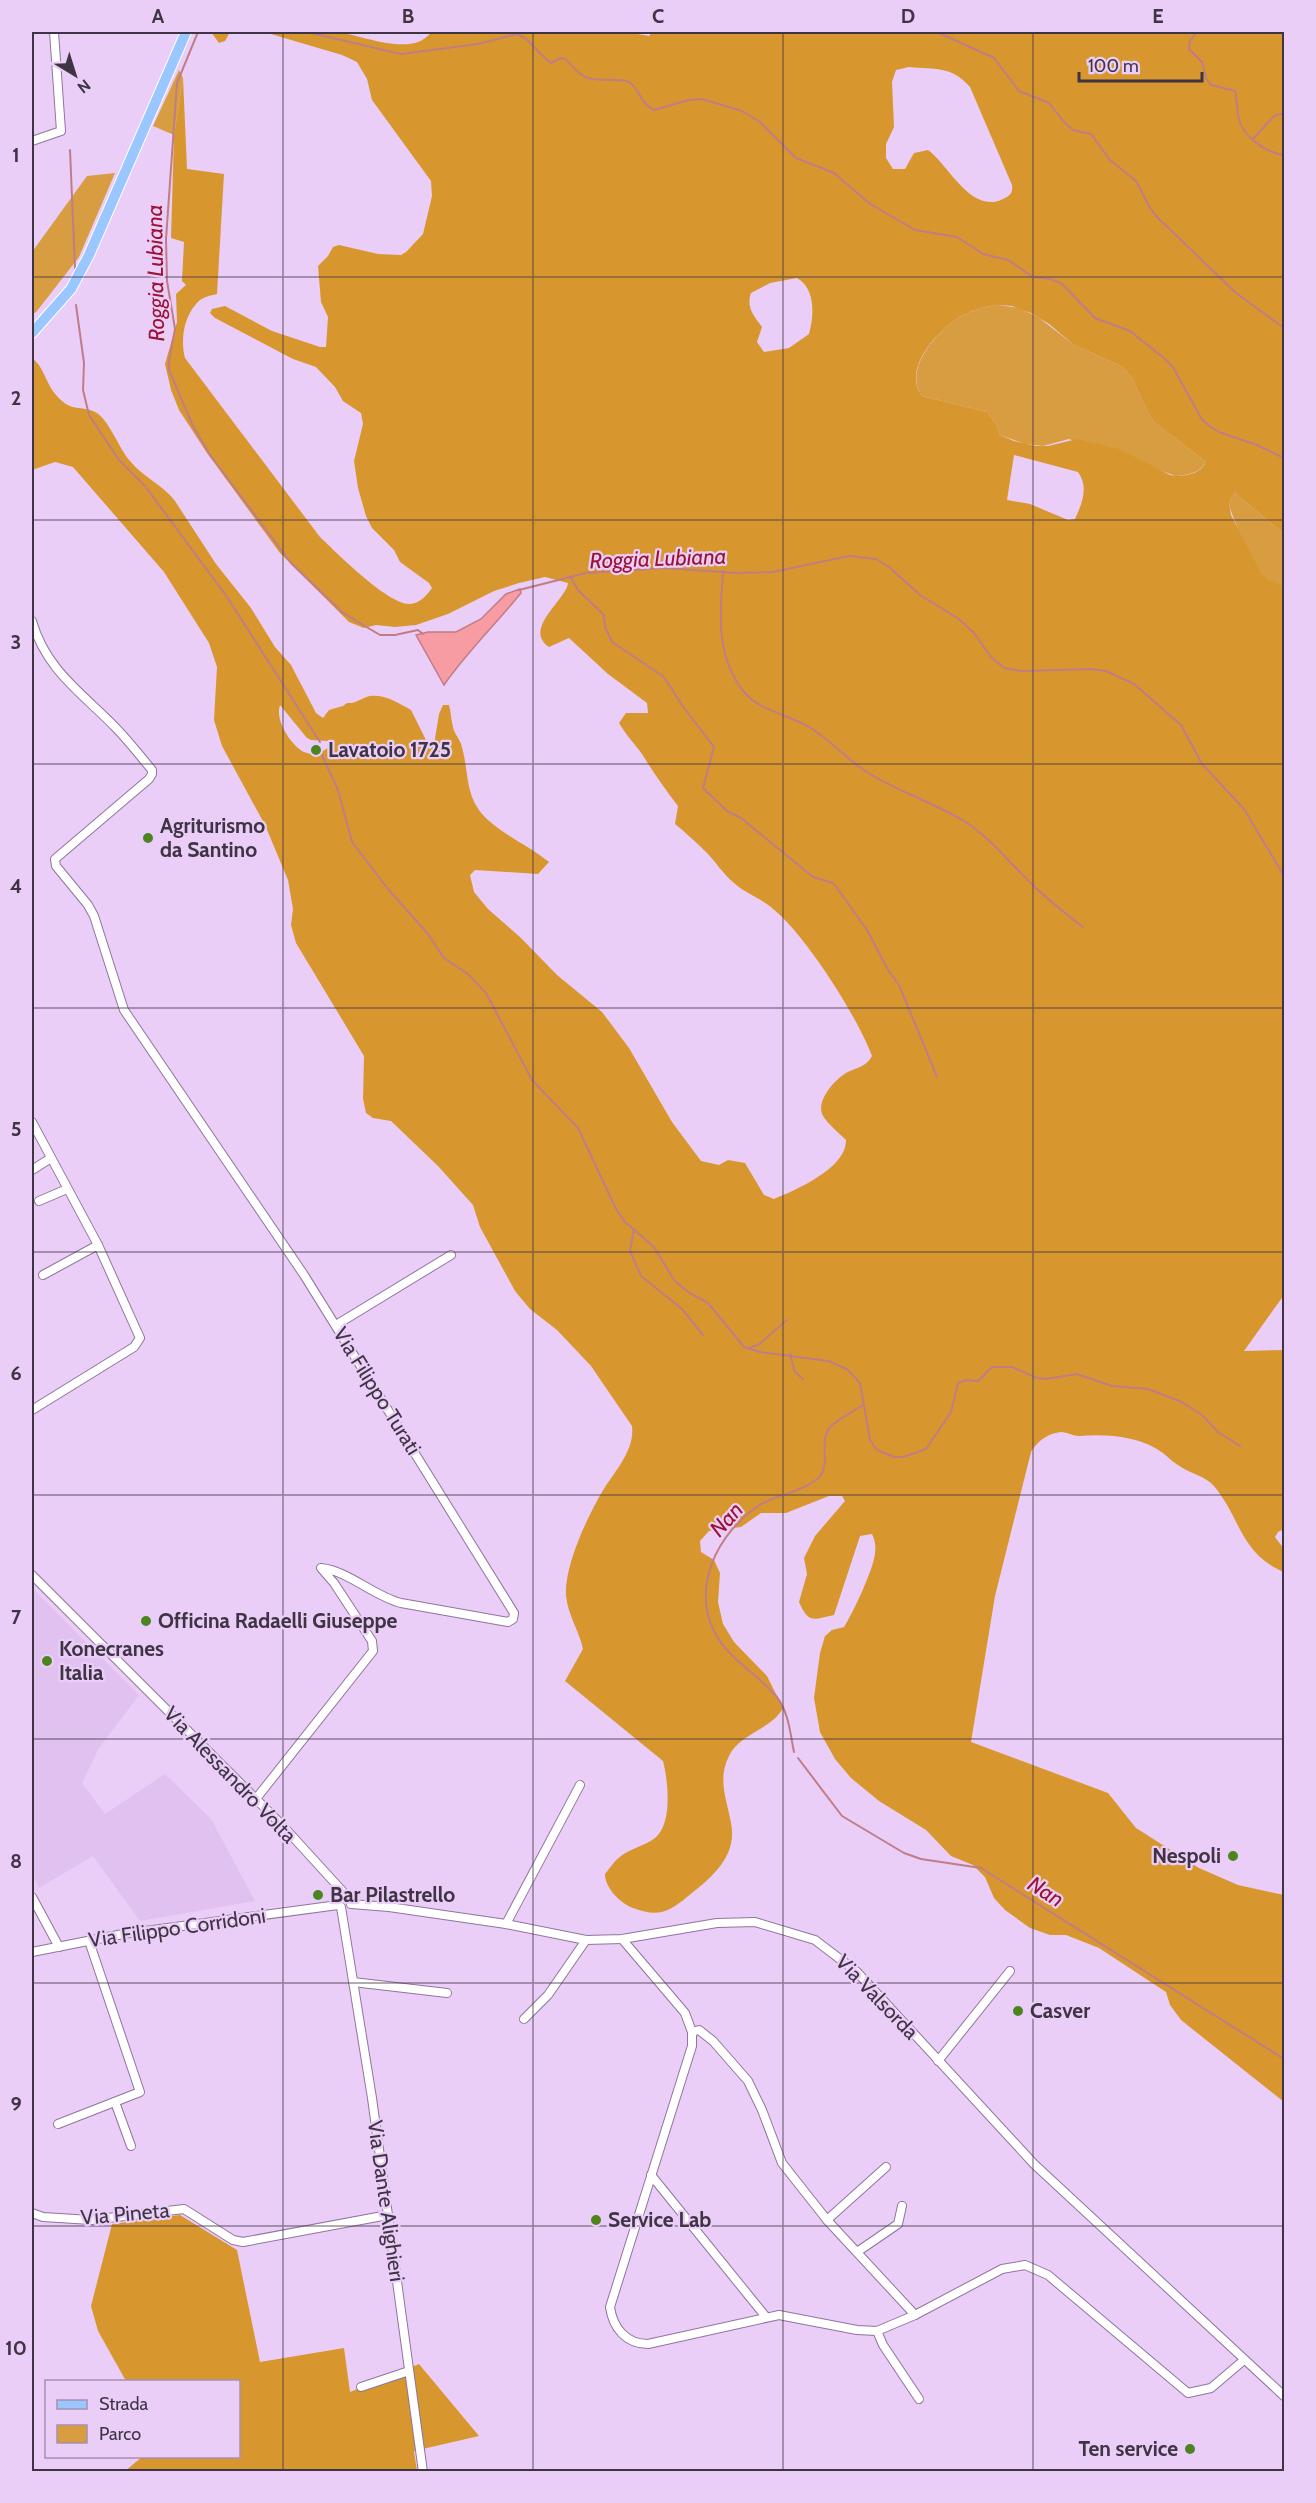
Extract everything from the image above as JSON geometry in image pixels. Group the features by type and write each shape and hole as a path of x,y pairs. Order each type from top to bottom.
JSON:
{"main road":[{"path":"32,333 71,289 89,255 186,32"}],"street":[{"path":"32,141 61,131 54,32"},
{"name":"Via Filippo Turati","path":"32,621 40,643 62,675 83,699 114,726 153,774 56,856 55,863 94,916 124,1010 336,1325 515,1616 511,1621 504,1622 394,1601 332,1570 321,1568 334,1582 372,1641 373,1651 255,1800"},
{"path":"32,1122 98,1245 140,1338 134,1347 32,1410"},
{"path":"32,1170 51,1158"},
{"path":"39,1201 67,1189"},
{"path":"44,1275 98,1245"},
{"path":"336,1325 451,1254"},
{"name":"Via Alessandro Volta","path":"32,1575 282,1826 325,1875 344,1902"},
{"path":"506,1924 580,1785"},
{"path":"32,1897 59,1947"},
{"name":"Via Valsorda","path":"344,1902 506,1924 586,1940 622,1939 717,1923 755,1922 815,1940 857,1972 1034,2164 1284,2396"},
{"name":"Via Filippo Corridoni","path":"32,1952 123,1934 322,1908 344,1902"},
{"name":"Via Dante Alighieri","path":"344,1902 344,1931 388,2215 423,2472"},
{"path":"622,1939 685,2013 692,2032 692,2046 609,2307 612,2321 622,2334 635,2344 648,2344 779,2315 857,2331 877,2331 1002,2269 1024,2265 1048,2275 1188,2394 1211,2388 1244,2360"},
{"path":"524,2019 548,1995 586,1940"},
{"path":"58,2124 140,2092 89,1941"},
{"path":"938,2061 1010,1971"},
{"path":"353,1982 447,1993"},
{"path":"692,2032 699,2030 712,2041 748,2081 762,2110 782,2163 827,2220 915,2314"},
{"path":"115,2102 131,2146"},
{"path":"827,2220 886,2167"},
{"path":"651,2175 766,2317"},
{"path":"856,2252 898,2224 902,2206"},
{"name":"Via Pineta","path":"32,2214 43,2217 110,2220 184,2209 234,2240 243,2242 388,2215"},
{"path":"877,2331 883,2345 919,2399"},
{"path":"361,2387 409,2371"}],"shaded area":[{"path":"324,31 402,44 423,39 431,32 627,32 649,36 652,32 1284,32 1284,534 1235,493 1229,503 1231,515 1261,573 1284,586 1284,1295 1244,1351 1284,1350 1284,1529 1275,1537 1284,1549 1284,1572 1269,1564 1249,1545 1230,1509 1213,1485 1178,1465 1154,1447 1123,1437 1077,1436 1061,1432 1048,1436 1040,1441 1031,1452 995,1596 971,1742 1108,1793 1136,1828 1199,1868 1238,1885 1284,1895 1284,2102 1181,2020 1170,2005 1166,1992 1099,1948 1066,1935 1050,1935 1030,1928 1005,1910 994,1898 985,1877 973,1865 951,1856 926,1830 879,1801 851,1778 835,1759 820,1732 814,1698 820,1653 825,1636 832,1630 844,1627 862,1590 874,1560 875,1543 872,1534 860,1536 834,1615 813,1619 806,1614 799,1602 807,1574 804,1558 815,1536 845,1501 842,1496 829,1496 786,1513 761,1513 741,1527 709,1531 700,1541 701,1552 714,1560 720,1573 718,1602 723,1624 734,1642 767,1676 783,1708 771,1722 740,1742 725,1765 723,1781 732,1835 726,1857 713,1875 674,1907 656,1913 628,1906 618,1899 608,1885 605,1874 617,1860 629,1851 651,1841 661,1831 667,1812 666,1779 663,1761 565,1681 583,1649 567,1603 566,1584 583,1528 602,1492 627,1453 632,1426 591,1366 557,1330 530,1309 515,1291 480,1227 473,1205 438,1166 391,1121 373,1118 366,1113 363,1099 364,1056 296,943 291,925 293,909 288,880 265,825 222,746 214,720 217,667 209,643 164,572 73,467 55,462 32,470 32,358 40,367 50,387 62,401 76,408 90,410 100,416 130,461 175,501 216,564 251,608 275,647 291,665 316,713 323,718 329,710 347,703 370,696 386,698 411,710 427,742 434,745 439,714 443,705 449,705 454,729 464,754 468,784 480,811 495,826 549,862 538,874 475,870 470,875 474,892 488,909 521,938 557,975 602,1012 629,1048 672,1122 701,1161 719,1165 728,1160 745,1163 764,1195 774,1199 819,1177 838,1160 844,1150 846,1140 823,1116 821,1110 824,1098 841,1076 864,1065 872,1056 842,998 799,936 772,908 730,879 706,852 675,824 678,806 619,723 626,713 648,713 647,703 608,674 569,638 549,647 542,640 540,632 543,623 566,590 568,583 545,577 519,583 494,591 448,614 416,625 395,627 376,625 364,628 349,622 280,553 207,453 179,410 171,390 165,364 177,322 176,294 186,285 182,281 184,242 171,238 174,135 183,78 187,169 224,174 217,294 200,300 190,312 183,335 185,358 320,537 338,554 376,587 400,602 410,604 417,602 432,588 429,583 400,562 394,550 372,528 366,516 358,488 354,461 363,424 361,413 343,401 335,387 316,367 293,359 215,318 210,313 212,309 225,306 272,331 326,347 328,317 321,302 318,266 333,247 339,245 378,254 401,255 423,234 432,196 431,181 372,100 367,79 357,62 342,55 264,32","holes":["909,67 942,70 956,75 970,87 1012,185 1009,195 991,202 970,194 928,150 914,153 905,169 893,169 886,158 886,144 894,127 892,82 896,70","797,278 803,283 808,289 812,303 812,319 809,334 789,348 764,352 757,342 762,327 749,303 751,293 770,283","993,306 1012,306 1031,313 1049,324 1074,345 1123,367 1133,380 1154,422 1206,462 1200,470 1180,476 1170,475 1119,449 1077,439 1048,446 1014,441 1000,435 996,424 987,412 922,396 917,386 916,375 924,352 949,324 967,313","1014,455 1078,472 1084,490 1075,519 1068,520 1030,504 1007,500","280,705 307,738 328,741 328,748 316,755 302,751 288,736 280,717"]},
{"path":"211,32 230,32 225,41 219,43"},
{"path":"520,589 521,593 444,685 416,635 428,632 456,632 481,619 506,594"},
{"path":"32,1588 139,1695 99,1748 82,1783 105,1814 165,1774 211,1819 255,1901 140,1921 93,1856 39,1888 32,1874"},
{"path":"180,2215 237,2250 260,2362 344,2348 350,2392 419,2364 479,2436 414,2451 417,2471 125,2471 141,2458 240,2458 240,2380 125,2380 98,2331 91,2306 112,2224"}],"green space":[{"path":"179,70 183,78 174,135 153,126"},
{"path":"115,173 79,257 32,315 32,252 87,176"},
{"path":"998,305 1019,308 1038,317 1074,345 1123,367 1133,380 1154,422 1206,462 1203,466 1193,473 1176,476 1069,439 1043,446 1025,444 1000,435 996,424 987,412 922,396 917,386 919,364 940,332 967,313"},
{"path":"1235,493 1284,534 1284,586 1265,577 1253,559 1230,508 1229,503"}],"waterway":[{"name":"Roggia Lubiana","path":"198,32 177,83 166,239 167,281 175,329 169,370 193,426 210,455 291,563 343,613 380,635 395,635 418,630 423,634"},
{"path":"307,32 401,54 478,44 517,34 525,38 551,63 561,58 566,59 577,72 587,78 629,82 646,104 654,110 689,100 702,99 742,111 760,122 796,158 834,173 869,203 915,230 957,237 983,254 1008,260 1033,277 1061,283 1095,318 1130,331 1165,359 1173,367 1201,418 1208,425 1219,432 1257,445 1284,458"},
{"path":"937,32 994,58 1019,91 1049,103 1073,130 1091,134 1110,160 1136,181 1156,216 1236,293 1284,328"},
{"path":"1197,32 1190,41 1189,49 1202,62 1206,78 1211,85 1235,91 1238,115 1244,130 1262,147 1284,155"},
{"path":"1253,139 1274,116 1284,113"},
{"path":"70,150 75,268"},
{"path":"76,305 84,363 83,390 89,415 119,460 145,486 227,597 320,742"},
{"name":"Roggia Lubiana","path":"519,590 586,573 665,568 736,573 773,572 849,556 876,559 889,567 920,595 959,619 974,633 991,657 1004,668 1022,671 1091,669 1106,671 1134,684 1181,725 1202,764 1244,809 1284,876"},
{"path":"723,571 721,619 724,650 735,679 751,699 809,727 870,774 964,821 992,843 1046,897 1083,927"},
{"path":"570,576 578,590 604,615 605,627 612,642 664,677 714,747 703,788 727,811 741,818 813,877 833,883 837,888 867,930 888,970 899,985 937,1077"},
{"path":"321,753 338,790 352,842 388,889 428,934 444,958 468,974 486,993 532,1080 578,1128 616,1209 625,1222 654,1247 674,1280 688,1292 708,1303 744,1347 760,1352 828,1361 847,1369 860,1383 870,1440 877,1450 894,1457 904,1457 926,1449 951,1412 958,1383 966,1380 978,1381 992,1367 1012,1367 1037,1378 1046,1379 1077,1374 1112,1386 1148,1389 1182,1402 1202,1415 1218,1432 1240,1446"},
{"path":"634,1229 630,1251 641,1276 682,1309 703,1335"},
{"path":"749,1348 758,1345 787,1320"},
{"path":"790,1354 795,1372 803,1379"},
{"name":"Nan","path":"794,1752 788,1723 780,1702 726,1649 714,1631 707,1612 706,1593 709,1574 726,1537 739,1522 755,1508 769,1500 806,1486 819,1477 825,1465 824,1446 827,1432 838,1420 863,1405"},
{"name":"Nan","path":"798,1758 842,1816 904,1853 921,1859 981,1868 1284,2059"}],"place":[{"name":"Lavatoio 1725","path":"316,750"},
{"name":"Agriturismo da Santino","path":"148,838"},
{"name":"Officina Radaelli Giuseppe","path":"146,1621"},
{"name":"Konecranes Italia","path":"47,1661"},
{"name":"Nespoli","path":"1233,1856"},
{"name":"Bar Pilastrello","path":"318,1895"},
{"name":"Casver","path":"1018,2011"},
{"name":"Service Lab","path":"596,2220"},
{"name":"Ten service","path":"1190,2449"}]}
